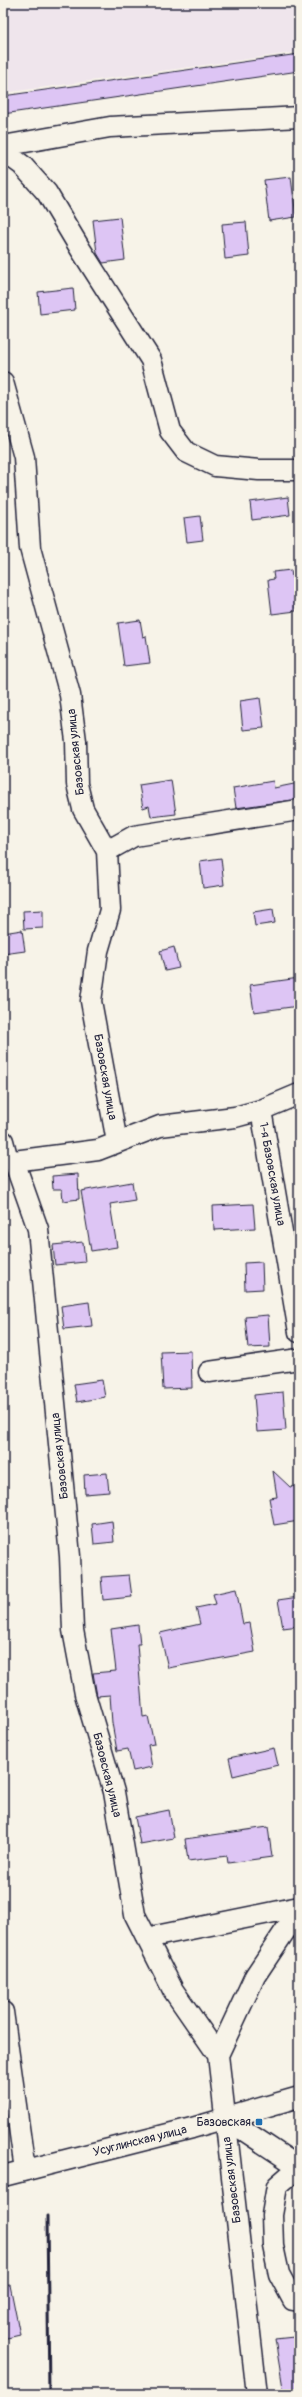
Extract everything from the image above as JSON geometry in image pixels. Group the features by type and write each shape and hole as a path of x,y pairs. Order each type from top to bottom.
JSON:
{"street":[{"path":"3,146 110,128 299,117"},
{"path":"3,151 22,165 48,193 81,250 151,360 170,431 186,452 215,466 259,470 299,470"},
{"name":"Базовская улица","path":"3,382 24,457 30,548 70,695 76,741 77,784 83,809 107,851 110,910 98,951 91,1001 117,1142"},
{"path":"107,851 134,836 299,810"},
{"path":"8,1152 98,1150 160,1126 235,1117 261,1110 299,1094"},
{"name":"1-я Базовская улица","path":"261,1110 299,1332"},
{"name":"Базовская улица","path":"8,1152 38,1229 70,1556 73,1630 85,1694 114,1792 135,1915 173,1990 218,2055 257,2394"},
{"path":"209,1372 299,1359"},
{"path":"146,1938 299,1907"},
{"path":"218,2055 255,1976 299,1910"},
{"path":"3,2012 25,2170"},
{"name":"Усуглинская улица","path":"3,2176 192,2128 299,2097"},
{"path":"225,2118 299,2167 277,2186 272,2214 273,2246 279,2274 293,2300 299,2301"}],"shaded area":[{"path":"3,3 299,3 299,52 3,93"}],"building":[{"path":"299,54 299,71 3,114 3,96"},
{"path":"291,177 296,217 269,221 264,180"},
{"path":"120,217 125,260 103,263 97,253 93,220"},
{"path":"246,222 249,256 225,259 222,224"},
{"path":"73,288 75,310 40,314 38,292"},
{"path":"288,497 290,515 252,520 250,502"},
{"path":"200,516 203,540 187,542 184,518"},
{"path":"291,570 292,578 297,577 299,585 299,602 295,602 296,611 272,614 268,580 274,579 273,572"},
{"path":"140,620 143,637 146,636 150,663 124,666 118,623"},
{"path":"260,698 264,728 243,730 240,701"},
{"path":"171,780 176,814 151,817 149,806 143,808 139,785"},
{"path":"273,781 274,788 299,783 299,799 236,808 233,788"},
{"path":"221,858 224,885 203,888 200,861"},
{"path":"273,909 275,923 255,926 253,912"},
{"path":"43,910 43,928 24,929 23,911"},
{"path":"22,930 25,951 3,954 3,933"},
{"path":"174,947 179,968 165,971 160,951"},
{"path":"299,978 299,1006 254,1012 250,985"},
{"path":"78,1174 79,1199 63,1201 62,1189 53,1189 52,1176"},
{"path":"132,1182 135,1200 110,1204 117,1247 91,1251 81,1191"},
{"path":"253,1204 255,1228 214,1230 213,1206"},
{"path":"83,1242 85,1262 55,1265 53,1245"},
{"path":"262,1262 263,1289 245,1290 244,1263"},
{"path":"89,1302 92,1326 64,1329 61,1306"},
{"path":"268,1315 270,1347 248,1348 245,1317"},
{"path":"191,1351 192,1388 163,1389 161,1352"},
{"path":"102,1380 105,1397 77,1402 74,1384"},
{"path":"283,1392 286,1430 257,1432 254,1395"},
{"path":"273,1471 290,1487 295,1486 299,1521 274,1525 269,1498 277,1497"},
{"path":"107,1473 109,1492 85,1494 84,1475"},
{"path":"112,1521 114,1542 94,1544 92,1524"},
{"path":"129,1575 132,1597 103,1600 101,1577"},
{"path":"236,1589 243,1624 250,1623 255,1652 168,1668 160,1633 200,1624 196,1608 216,1604 213,1594"},
{"path":"299,1597 299,1626 283,1628 278,1600"},
{"path":"138,1625 140,1644 137,1644 143,1717 148,1716 154,1744 148,1745 152,1767 133,1771 128,1749 117,1751 112,1723 110,1695 97,1696 93,1673 116,1671 111,1629"},
{"path":"274,1748 278,1765 233,1776 229,1758"},
{"path":"169,1810 174,1838 140,1844 135,1817"},
{"path":"268,1827 272,1857 228,1863 227,1856 188,1861 185,1839"},
{"path":"10,2285 20,2335 3,2339 3,2286"},
{"path":"294,2337 299,2368 299,2394 284,2394 275,2339"}],"railway":[{"path":"47,2216 49,2394"}],"place":[{"name":"Базовская","path":"259,2122"}]}
